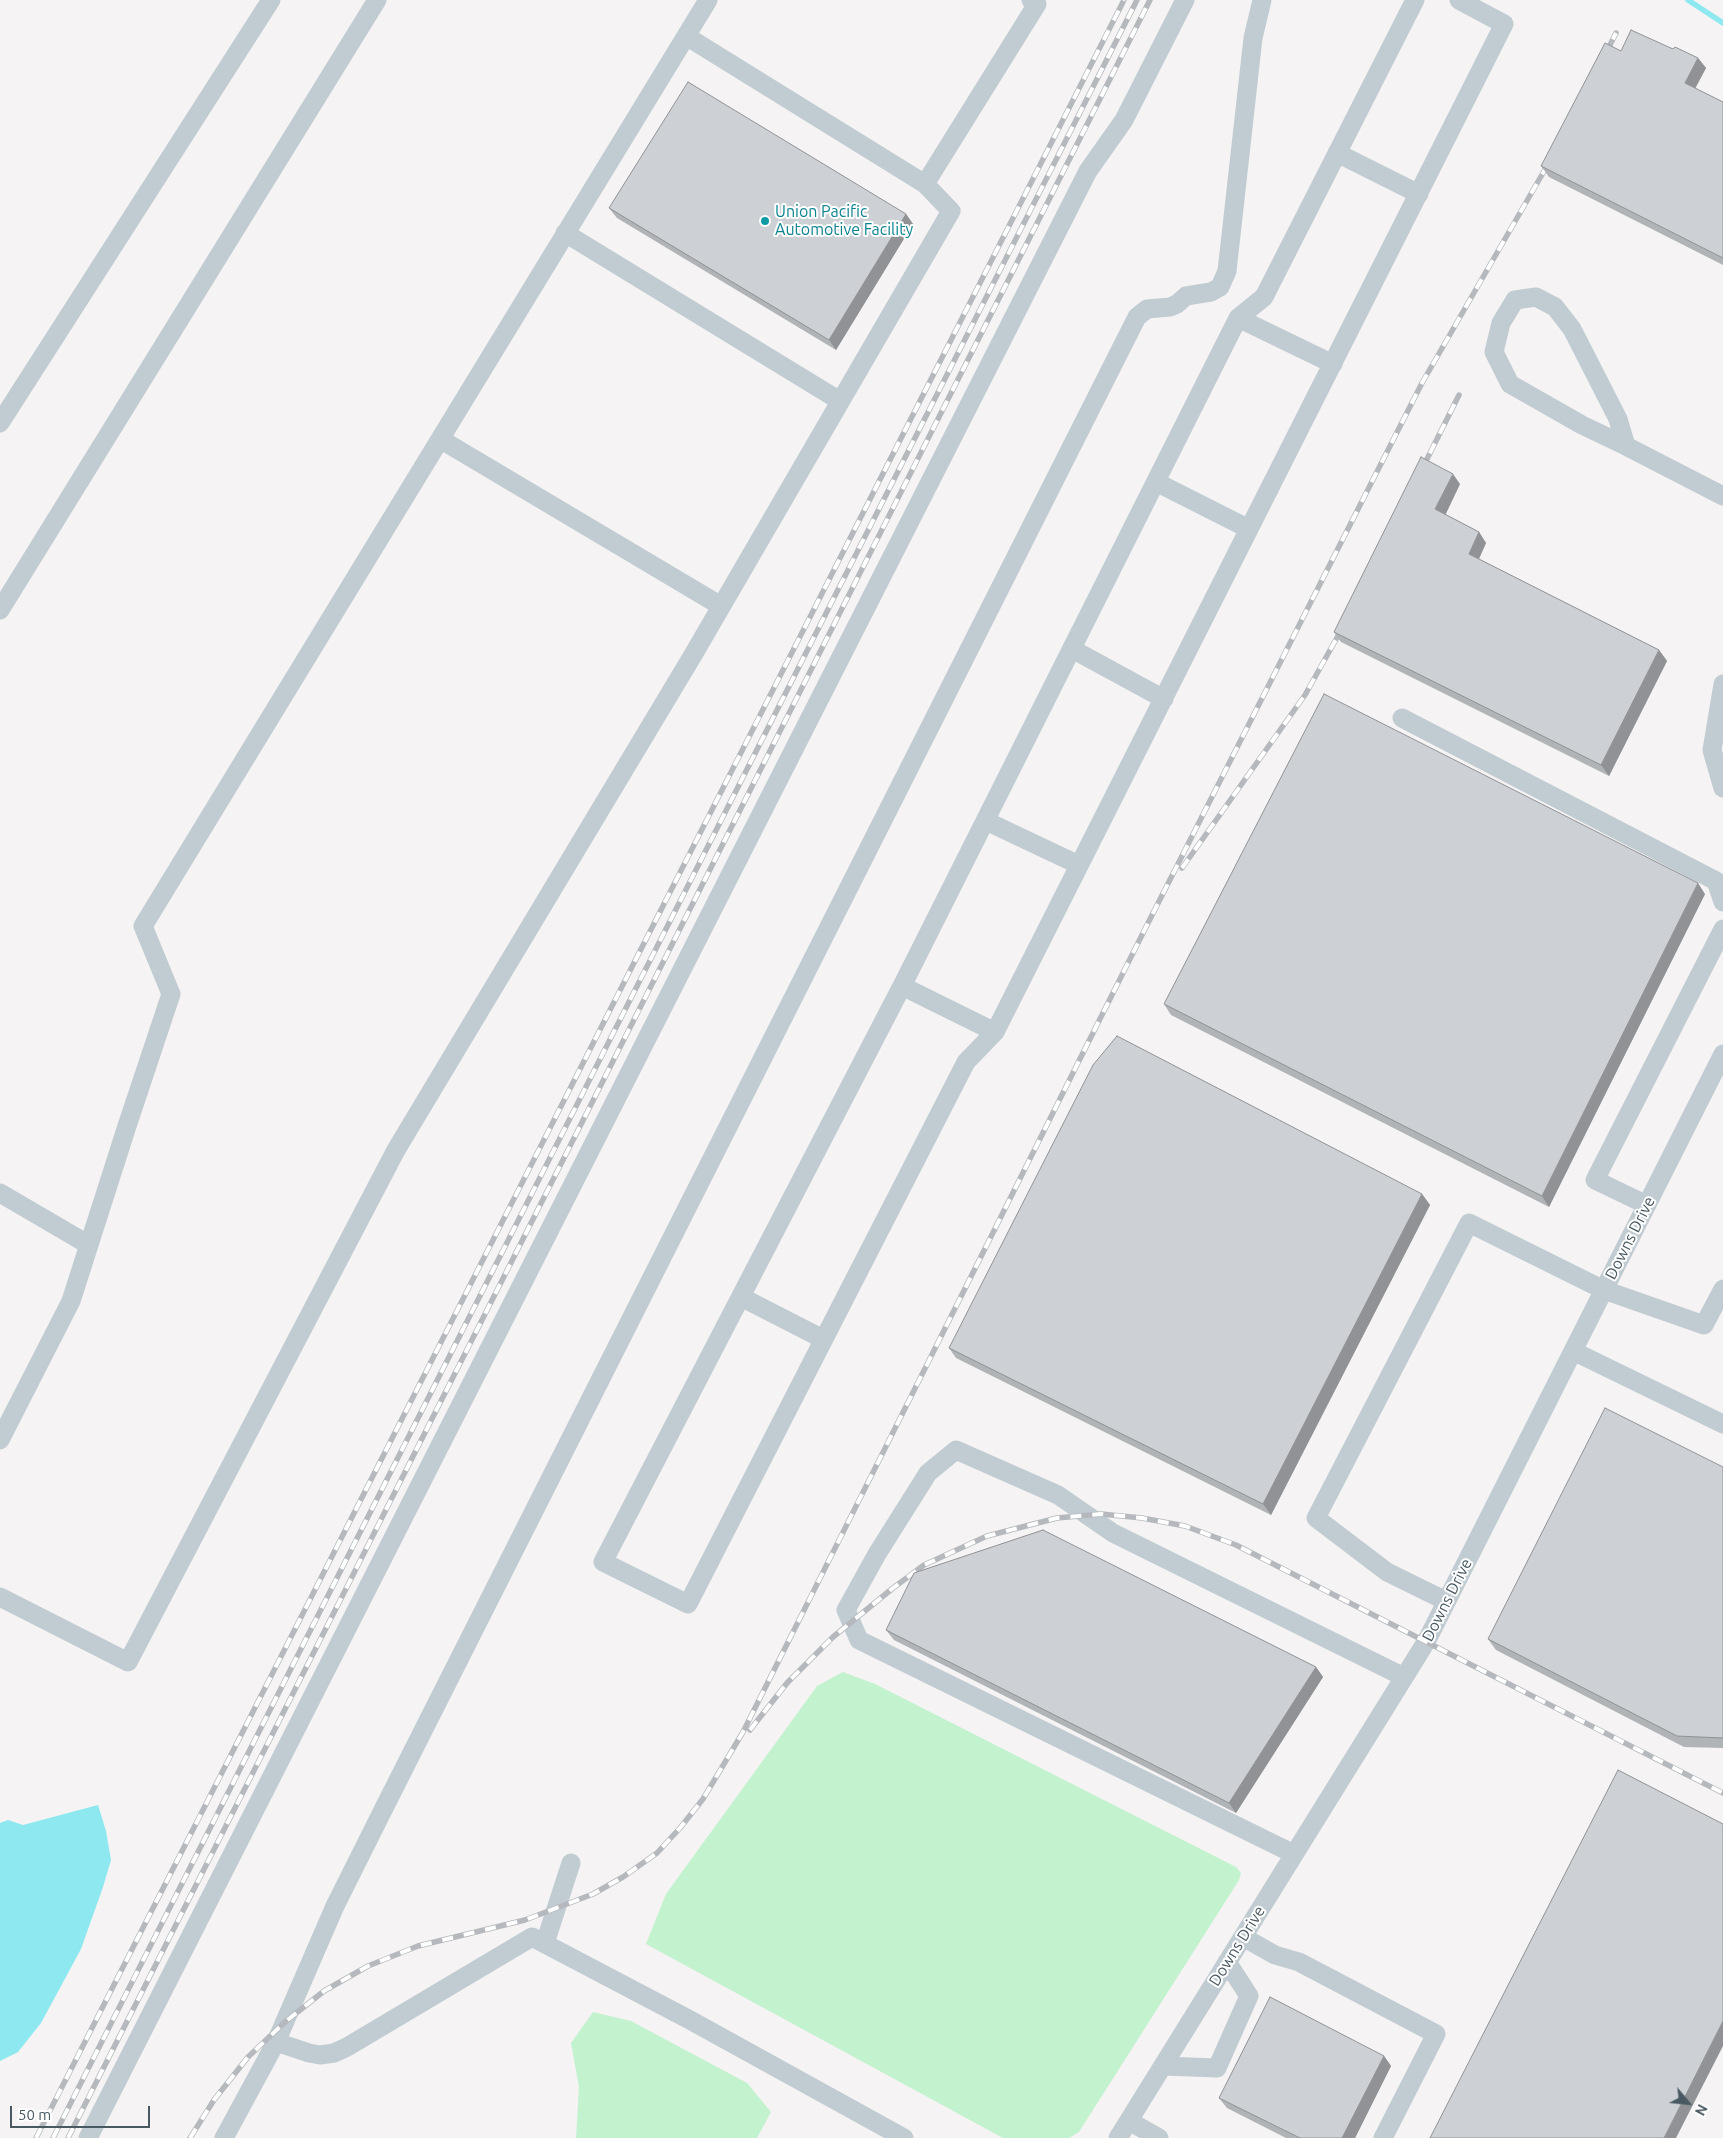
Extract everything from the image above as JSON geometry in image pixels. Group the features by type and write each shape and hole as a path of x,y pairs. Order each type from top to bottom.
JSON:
{"street":[{"path":"0,423 271,0"},
{"path":"0,610 377,0"},
{"path":"0,1440 72,1301 171,994 143,926 708,0"},
{"path":"925,184 1037,4 1031,0"},
{"path":"88,2138 1083,180 1124,120 1185,0"},
{"path":"224,2138 276,2042 352,1870 1137,317 1147,309 1170,307 1186,296 1211,292 1220,287 1227,272 1253,38 1262,0"},
{"path":"1415,0 1264,298 1238,318 902,986 603,1562 688,1604 966,1062 995,1032 1504,24 1459,0"},
{"path":"0,1597 128,1662 396,1150 721,606 951,211 925,184 686,36"},
{"path":"1337,153 1418,194"},
{"path":"565,233 840,401"},
{"path":"1626,446 1618,419 1572,329 1554,307 1536,297 1515,300 1501,323 1494,352 1510,384 1582,425 1723,496"},
{"path":"1238,318 1333,364"},
{"path":"440,439 721,606"},
{"path":"1156,482 1249,529"},
{"path":"1072,649 1164,698"},
{"path":"1723,684 1712,750 1723,788"},
{"path":"1402,718 1716,881 1723,902"},
{"path":"986,821 1079,865"},
{"path":"1647,1205 1595,1180 1723,929"},
{"path":"902,986 995,1032"},
{"name":"Downs Drive","path":"1118,2138 1426,1642 1723,1054"},
{"path":"0,1193 89,1245"},
{"path":"1446,1601 1387,1572 1316,1518 1469,1223 1604,1290 1704,1325 1723,1289"},
{"path":"741,1297 823,1339"},
{"path":"1573,1350 1723,1424"},
{"path":"1294,1854 859,1640 846,1610 877,1554 928,1473 956,1450 1058,1495 1113,1533 1404,1676"},
{"path":"545,1943 571,1863"},
{"path":"276,2042 309,2053 320,2055 334,2053 532,1937 690,2020 904,2138"},
{"path":"1243,1937 1275,1955 1300,1962 1436,2034 1383,2138"},
{"path":"1163,2066 1217,2068 1249,1996 1227,1962"},
{"path":"1129,2122 1159,2138"}],"green space":[{"path":"843,1672 875,1684 1236,1867 1241,1873 1239,1880 1079,2132 1069,2138 1003,2138 646,1944 666,1894 817,1686"},
{"path":"593,2012 631,2021 747,2083 771,2112 757,2138 576,2138 579,2087 571,2043"}],"water":[{"path":"98,1805 106,1831 111,1860 81,1949 41,2023 18,2052 0,2061 0,1823 8,1820 23,1825"}],"building":[{"path":"1631,30 1698,58 1685,83 1723,102 1723,258 1541,166 1605,43 1621,51"},
{"name":"Union Pacific Automotive Facility","path":"688,82 906,214 829,340 609,208"},
{"path":"1421,457 1453,474 1435,509 1479,532 1469,554 1659,650 1601,765 1334,632"},
{"path":"1324,694 1698,883 1542,1196 1164,1004"},
{"path":"1117,1036 1422,1194 1263,1504 949,1348 1093,1065"},
{"path":"1605,1408 1723,1467 1723,1738 1677,1736 1488,1639"},
{"path":"1043,1530 1316,1667 1229,1803 886,1630 914,1573"},
{"path":"1618,1770 1723,1824 1723,2021 1664,2138 1430,2138"},
{"path":"1270,1997 1384,2056 1342,2138 1300,2138 1219,2098"}],"waterway":[{"path":"1688,0 1723,23"}],"railway":[{"path":"36,2138 1124,0"},
{"path":"53,2138 1137,0"},
{"path":"68,2138 1150,0"},
{"path":"1603,59 1616,33"},
{"path":"190,2138 214,2100 248,2057 285,2022 324,1991 368,1966 418,1946 525,1920 593,1894 623,1877 657,1853 703,1799 743,1732 1147,925 1422,383 1551,159"},
{"path":"1420,473 1459,395"},
{"path":"1182,868 1305,695 1344,625"},
{"path":"750,1730 787,1683 833,1637 924,1565 987,1536 1057,1518 1101,1514 1142,1518 1185,1526 1236,1545 1723,1793"}],"place":[{"name":"Union Pacific Automotive Facility","path":"765,221"}]}
